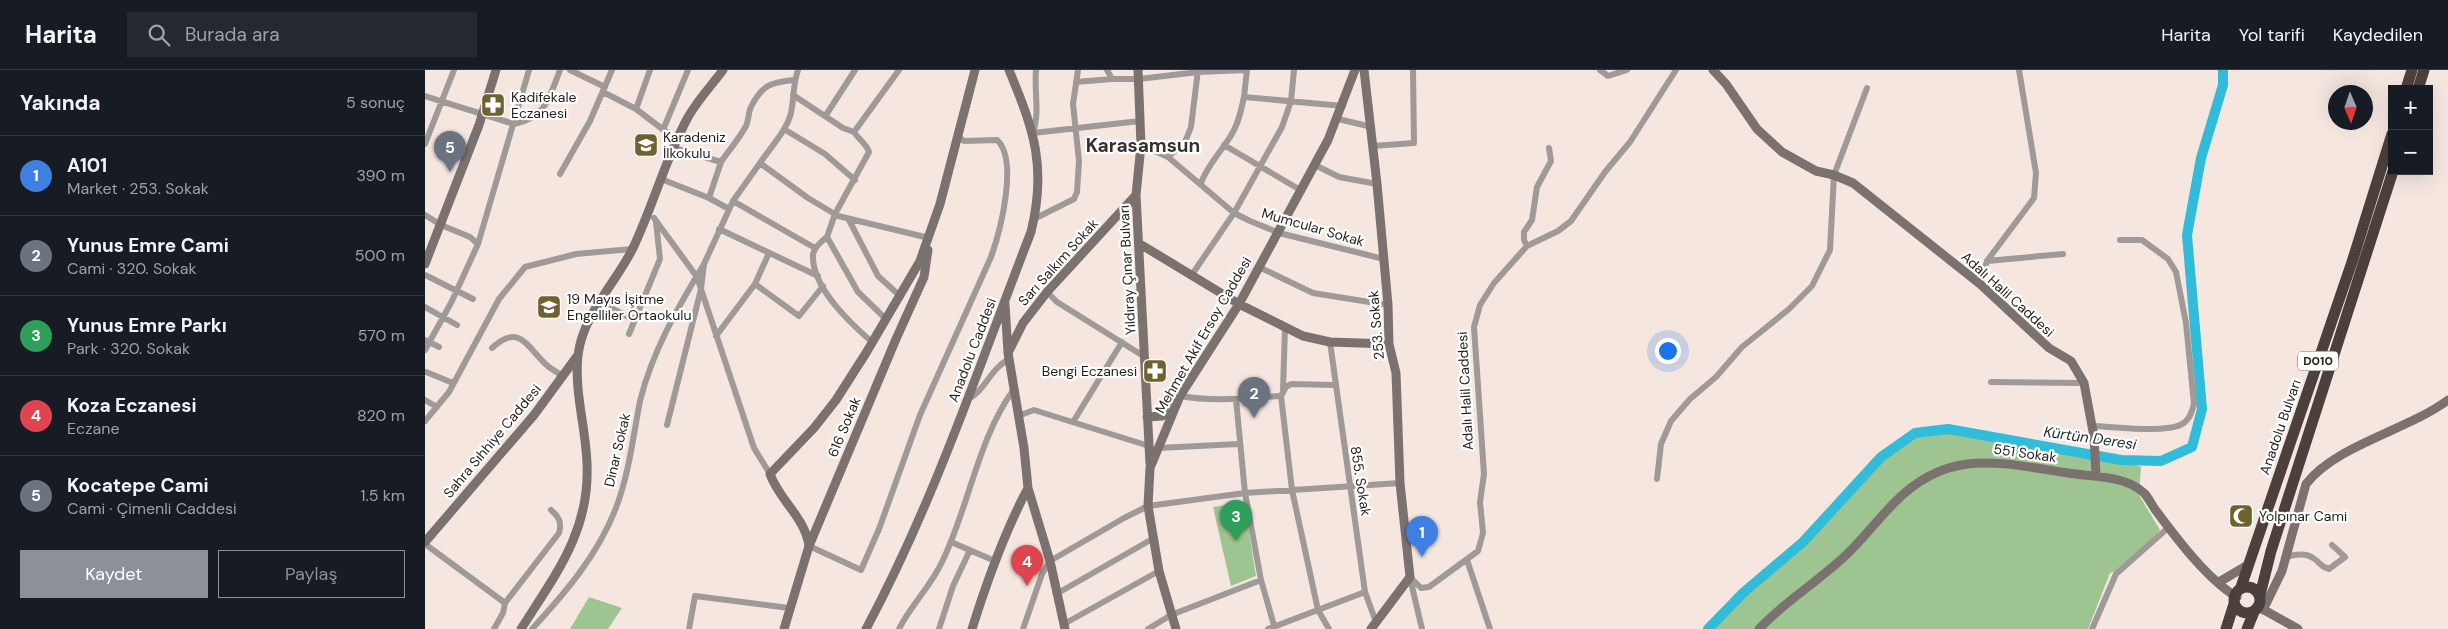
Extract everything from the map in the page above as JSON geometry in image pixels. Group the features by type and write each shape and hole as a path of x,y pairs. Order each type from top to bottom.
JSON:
{"highway":[{"path":"2407,85 2412,70"},
{"path":"2419,85 2424,70"},
{"name":"Anadolu Bulvarı","path":"2226,629 2352,262 2388,147"},
{"name":"Anadolu Bulvarı","path":"2247,629 2259,606 2271,551 2392,175"},
{"path":"2251,587 2259,606 2246,613 2237,596 2251,587"}],"street":[{"path":"425,144 454,70"},
{"path":"425,264 482,114 496,70"},
{"path":"425,350 427,341 457,291 477,244 529,70"},
{"path":"425,96 514,124 538,116 560,70"},
{"path":"570,70 636,109 663,130 675,144 721,162"},
{"path":"560,174 571,157 612,70"},
{"path":"636,109 650,70"},
{"path":"663,130 688,70"},
{"path":"521,629 568,553 578,532 584,507 587,464 579,411 578,355 582,338 599,302 651,215 661,179 688,118 723,70"},
{"path":"667,425 701,289 705,264 733,201 784,128 791,114 794,80 798,70"},
{"path":"826,115 855,70"},
{"path":"854,132 899,70"},
{"path":"770,474 814,428 852,376 920,261 929,238 959,137 975,70"},
{"name":"Anadolu Caddesi","path":"866,629 906,551 953,442 1035,219 1038,204 1039,173 1033,133 1009,70"},
{"path":"1036,70 1034,90 1037,114 1033,133 1140,121"},
{"path":"1035,219 1074,199 1079,177 1073,104 1078,70"},
{"path":"1107,70 1112,79"},
{"path":"1076,82 1139,75 1247,70 1244,97 1238,119 1224,145 1205,170 1201,183"},
{"path":"1191,276 1234,213 1282,127 1291,101 1294,70"},
{"name":"Mehmet Akif Ersoy Caddesi","path":"1176,629 1159,571 1148,506 1153,447 1165,428 1180,396 1239,304 1302,191 1338,119 1355,70"},
{"name":"253. Sokak","path":"1364,70 1372,127 1388,305 1389,344 1396,373 1400,483 1410,577"},
{"path":"1373,146 1414,143 1413,70"},
{"path":"1600,70 1608,76 1627,70"},
{"name":"Adalı Halil Caddesi","path":"1410,577 1421,588 1429,587 1478,551 1483,533 1480,502 1484,474 1476,372 1475,319 1484,296 1527,246 1558,231 1571,221 1605,172 1630,142 1676,70"},
{"name":"Adalı Halil Caddesi","path":"1713,70 1726,84 1757,129 1782,152 1816,171 1834,175 1853,183 1981,284 2049,348 2071,361 2084,383 2094,437 2096,475"},
{"path":"1981,284 1987,261 2034,198 2036,173 2019,70"},
{"path":"1168,158 1185,142 1191,128 1198,71"},
{"name":"Yıldıray Çınar Bulvarı","path":"1139,75 1141,145 1136,195 1140,244 1148,432 1153,447"},
{"path":"709,198 721,162 745,128 749,119 750,109 765,86 773,82 794,80"},
{"path":"1657,478 1661,444 1671,421 1690,399 1716,377 1742,347 1789,309 1812,286 1829,250 1833,220 1832,195 1834,175 1867,88"},
{"path":"793,95 843,128 854,132 857,138 867,145 869,152 835,214 827,236 815,248 813,255 818,276 829,298 848,321 872,342"},
{"path":"1244,97 1343,106"},
{"path":"1338,119 1372,127"},
{"path":"784,128 825,154 855,180"},
{"path":"651,215 697,277 754,448 774,484 802,524 808,535 809,546 861,570 879,530 920,415 998,238 1007,188 1006,156 1003,145 997,140 964,142 959,137"},
{"name":"Mumcular Sokak","path":"1141,145 1168,158 1201,183 1234,213 1279,233 1384,259"},
{"path":"1224,145 1302,191"},
{"path":"1527,246 1524,240 1524,232 1532,220 1537,187 1551,161 1549,148"},
{"path":"759,163 808,198 835,214 849,220 929,238"},
{"path":"1315,165 1339,177 1377,184"},
{"path":"661,179 709,198 729,209"},
{"name":"Sarı Salkım Sokak","path":"1008,356 1023,323 1047,292 1136,195"},
{"path":"733,201 815,248"},
{"path":"425,215 441,225 464,234 477,244"},
{"path":"629,334 660,259 660,248 651,215"},
{"path":"849,220 878,276 900,296"},
{"path":"719,229 818,276"},
{"path":"827,236 858,292 886,319"},
{"name":"616 Sokak","path":"784,629 809,546 896,339 925,277 929,238"},
{"path":"2092,426 2171,428 2185,423 2192,413 2194,404 2186,322 2176,272 2168,259 2142,240 2121,240"},
{"path":"1140,244 1239,304 1303,336 1330,342 1389,344"},
{"path":"425,420 453,384 499,299 525,268 576,254 632,249"},
{"path":"716,336 755,284 769,253"},
{"path":"1987,261 2063,254"},
{"name":"Dinar Sokak","path":"532,629 587,564 612,516 625,475 641,401 656,352 705,264"},
{"path":"1259,267 1313,293 1388,305"},
{"path":"425,275 473,299"},
{"path":"755,284 799,316 823,286"},
{"path":"1047,292 1057,302 1145,357"},
{"path":"599,302 635,320"},
{"path":"1005,302 1008,356 1027,488 1050,561 1065,626 1159,571"},
{"path":"425,307 457,325"},
{"path":"1285,328 1282,393 1292,490 1318,610 1329,629"},
{"path":"492,348 502,339 512,336 521,339 549,367 563,376"},
{"path":"427,341 439,347"},
{"path":"1073,422 1122,342"},
{"name":"855. Sokak","path":"1330,342 1349,487 1365,592 1373,625"},
{"name":"Sahra Sıhhiye Caddesi","path":"425,543 534,415 578,355"},
{"path":"968,399 975,396 1008,356"},
{"path":"426,372 453,384"},
{"path":"1991,382 2084,383"},
{"path":"1147,417 1162,416 1180,396 1199,400 1236,399 1282,393 1291,384 1334,384"},
{"path":"899,629 930,584 951,542 996,416 1014,389"},
{"path":"1236,399 1245,493 1272,628 1365,592"},
{"path":"425,400 437,407"},
{"path":"2298,629 2259,606 2282,571 2306,484 2313,476 2360,445 2385,436 2448,400"},
{"path":"1018,416 1034,410 1153,447 1239,444"},
{"path":"1148,432 1151,435 1159,434 1165,428"},
{"name":"551 Sokak","path":"1759,629 1846,555 1911,487 1951,467 1971,462 1992,461 2080,475 2096,475 2128,484 2144,493 2205,571 2237,596"},
{"path":"1023,629 1042,574 1050,561 1148,506 1245,493 1400,483"},
{"path":"972,629 995,561 1013,515 1027,488"},
{"path":"494,629 503,613 505,603 559,533 560,519 551,510"},
{"path":"2092,629 2116,574 2169,527"},
{"path":"1057,592 1153,538"},
{"path":"951,542 995,561"},
{"path":"425,543 505,603"},
{"path":"2285,557 2303,554 2312,557 2321,567 2329,569 2345,557 2332,545"},
{"path":"939,629 953,586 970,550"},
{"path":"1467,560 1489,619 1490,629"},
{"path":"2219,582 2248,565"},
{"path":"1373,625 1410,577"},
{"path":"1410,577 1422,629"},
{"path":"1148,629 1171,616 1261,580"},
{"path":"689,629 695,596 789,608"}],"green space":[{"path":"1948,429 2121,460 2141,467 2139,495 2160,530 2139,556 2127,566 2110,573 2088,629 1710,629 1803,542 1881,457 1915,433"},
{"path":"1244,502 1256,576 1231,586 1213,507"},
{"path":"589,597 622,608 608,629 570,629"}],"waterway":[{"name":"Kürtün Deresi","path":"1708,629 1744,592 1803,542 1881,457 1915,433 1948,429 2121,460 2161,461 2192,447 2202,409 2187,235 2201,158 2223,85 2223,70"}],"place":[{"name":"Kadifekale Eczanesi","path":"493,105"},
{"name":"Karadeniz İlkokulu","path":"646,145"},
{"name":"Kocatepe Cami","path":"450,172"},
{"name":"19 Mayıs İşitme Engelliler Ortaokulu","path":"549,307"},
{"name":"Bengi Eczanesi","path":"1155,371"},
{"name":"Yunus Emre Cami","path":"1254,418"},
{"name":"Yolpınar Cami","path":"2241,516"},
{"name":"Yunus Emre Parkı","path":"1236,541"},
{"name":"A101","path":"1422,557"},
{"name":"Koza Eczanesi","path":"1027,586"}],"district":[{"name":"Karasamsun","path":"1143,145"}]}
